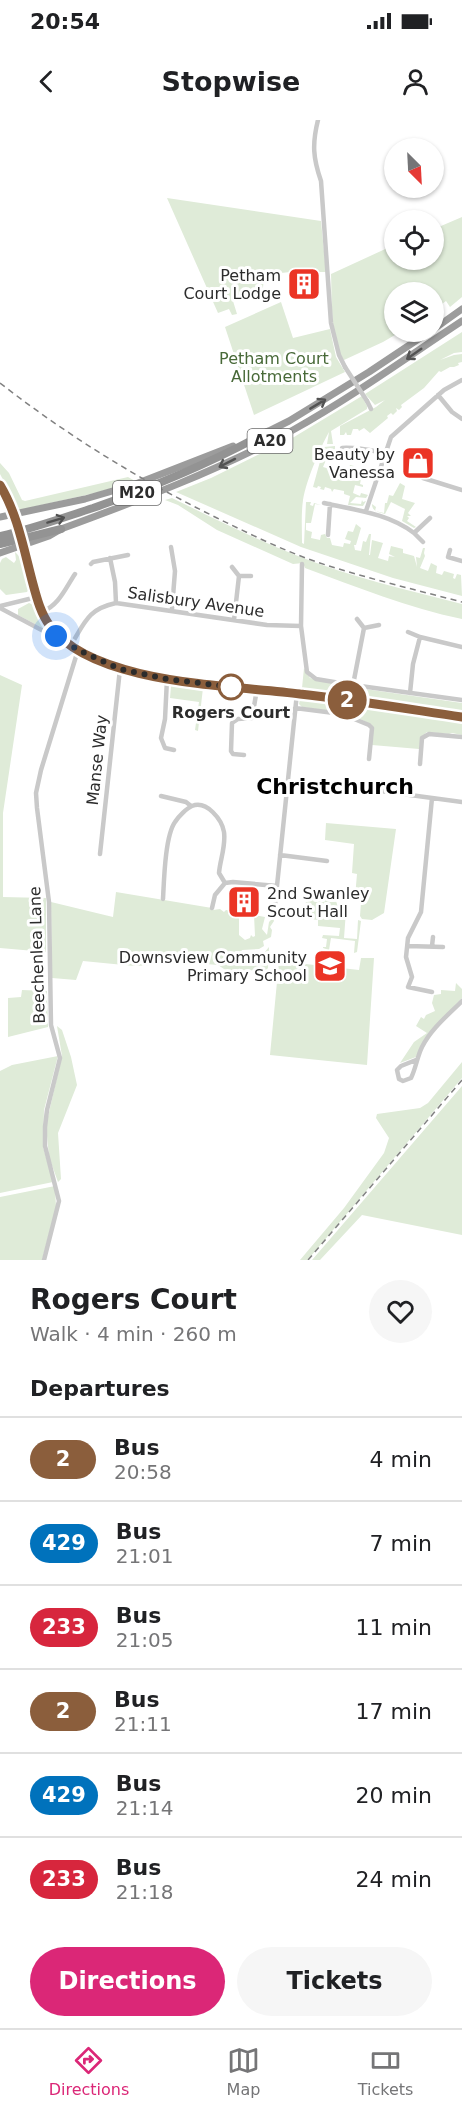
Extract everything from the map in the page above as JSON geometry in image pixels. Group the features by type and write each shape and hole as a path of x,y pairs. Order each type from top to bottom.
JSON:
{"highway":[{"path":"444,322 462,309"},
{"name":"A20","path":"0,553 49,536 61,529 210,471 292,430 378,379 462,321"},
{"name":"A20","path":"0,518 85,499 133,485 267,432 289,421 414,342"},
{"name":"M20","path":"0,536 62,519 136,493 205,464 267,432"},
{"path":"0,544 61,529"}],"main road":[{"path":"0,485 11,507 42,612 58,635 78,650 120,669 167,679 297,693 462,717"}],"street":[{"path":"318,120 314,137 314,160 321,181 331,323 339,355 371,409"},
{"path":"366,511 384,453 396,430 438,395 462,380"},
{"path":"438,395 452,412 462,419"},
{"path":"342,453 342,448 354,447 384,453"},
{"path":"431,457 423,478 462,490"},
{"path":"375,481 381,486"},
{"path":"324,502 366,511 400,524 423,542"},
{"path":"328,536 331,529 330,504"},
{"path":"414,533 425,519"},
{"path":"171,547 175,571 172,609"},
{"path":"450,550 448,557 462,561"},
{"path":"91,564 128,555"},
{"path":"110,558 116,603"},
{"path":"302,564 301,626 307,672 316,679 340,683 338,699"},
{"path":"232,567 239,576 234,620"},
{"path":"42,612 57,602 75,574"},
{"path":"239,576 251,576"},
{"path":"0,607 37,597"},
{"name":"Salisbury Avenue","path":"70,645 92,612 101,606 116,603 172,609 267,625 301,626"},
{"path":"0,607 51,635 58,635"},
{"path":"357,619 364,628 353,685 462,700"},
{"path":"364,628 379,625"},
{"path":"408,632 462,647"},
{"path":"410,693 413,664 420,637"},
{"name":"Beechenlea Lane","path":"45,1260 59,1201 46,1153 45,1127 60,1058 51,1025 49,902 36,793 40,770 78,650"},
{"name":"Manse Way","path":"100,854 120,669"},
{"path":"167,679 165,719 161,738 165,748 174,750"},
{"path":"244,755 234,754 231,751 232,723 238,719 252,718 257,689"},
{"path":"275,905 297,693"},
{"path":"295,708 342,714 369,725 372,728 369,759"},
{"path":"420,764 422,738 429,734 462,737"},
{"path":"336,785 462,802"},
{"path":"161,796 186,802 191,806 209,809 222,825 224,841 219,873 225,883"},
{"path":"432,798 421,912 409,935 406,957 412,977 408,987 432,992"},
{"path":"163,899 166,858 172,829 175,822 191,806"},
{"path":"280,855 327,861"},
{"path":"212,908 215,895 225,883 277,886"},
{"path":"432,946 433,937"},
{"path":"408,945 443,947"},
{"path":"416,1060 397,1070 399,1079 403,1081 411,1078 416,1060 426,1040 462,1001"}],"green space":[{"path":"167,198 321,221 326,272 264,275 263,288 233,301 237,314 232,315 229,309 218,313"},
{"path":"462,217 462,297 450,307 446,301 444,302 444,282 384,282 384,341 344,360 339,352 334,330 331,274 384,250 384,270 444,270 444,225"},
{"name":"Petham Court Allotments","path":"281,302 293,338 330,329 336,357 345,372 254,415 225,327"},
{"path":"462,332 462,352 440,360 462,354 462,362 458,363 459,365 439,371 424,388 401,405 399,410 396,408 397,411 393,415 391,413 387,416 388,418 370,433 364,428 359,431 353,429 351,435 347,435 346,432 340,435 340,426 385,400 375,405 365,394"},
{"path":"362,396 367,409 331,431 333,444 327,444 329,432 314,465 303,500 302,543 304,544 306,502 311,502 310,505 313,506 314,503 321,505 315,504 311,523 306,523 306,530 312,532 311,538 320,540 321,535 325,534 327,538 330,538 332,545 343,547 344,543 350,544 351,541 345,539 348,531 353,532 356,524 361,528 356,545 354,545 355,550 361,551 363,541 366,542 371,534 369,555 372,540 383,543 378,558 388,561 389,556 395,557 389,554 391,546 403,549 403,553 414,556 417,567 416,557 420,558 425,548 425,556 420,568 428,571 431,563 437,566 436,573 442,575 444,571 454,574 455,579 457,574 461,575 462,596 393,578 301,547 176,492 211,478 294,437"},
{"path":"335,446 335,451 329,453 323,467 333,470 330,478 332,479 335,470 346,476 350,465 354,466 354,471 362,474 360,484 363,487 355,485 353,493 360,496 361,493 368,495 366,498 356,497 350,503 361,504 362,500 366,501 363,506 348,505 350,496 344,494 344,491 334,489 332,492 331,489 325,487 324,490 318,486 313,487 324,447"},
{"path":"0,463 9,473 22,500 25,501 128,477 135,481 95,493 19,510 0,474"},
{"path":"400,483 405,486 402,499 415,503 408,513 411,516 407,516 409,518 407,521 416,527 402,521 405,509 391,502 385,514 376,511 384,513 389,495 393,496"},
{"path":"172,498 318,564 379,583 462,604 462,619 383,596 305,568 303,563 293,564 217,530 178,505 165,500"},
{"path":"15,552 21,558 29,589 27,592 6,595 0,589 0,563 6,557 14,563"},
{"path":"29,603 36,606 50,632 18,615 18,609"},
{"path":"304,668 310,678 336,684 336,692 318,694 302,688"},
{"path":"0,675 22,685 3,813 3,897 46,898 46,952 0,948"},
{"path":"171,686 203,688 198,731 195,730 199,702 170,698"},
{"path":"344,686 462,703 462,714 346,697 342,693"},
{"path":"300,699 462,722 462,735 427,732 421,737 419,749 372,745 372,725 350,714 302,707 299,704"},
{"path":"326,823 396,829 384,913 372,920 362,919 360,916 361,902 355,897 357,874 352,873 354,844 325,840"},
{"path":"116,892 213,910 220,909 224,912 226,910 243,913 239,916 239,935 245,940 251,935 255,936 254,915 265,917 262,929 267,935 269,922 273,918 274,921 270,927 271,937 263,941 264,946 259,949 242,950 238,957 246,964 248,964 250,954 253,962 263,961 264,953 269,947 268,968 266,970 227,971 218,965 194,963 134,966 83,961 76,980 52,978 51,902 113,917"},
{"path":"307,895 335,898 339,910 346,911 344,938 357,939 358,920 361,921 357,952 354,953 355,941 331,938 329,950 323,948 326,947 327,939 322,938 323,935 339,936 340,928 318,926 318,920 296,917 297,907 305,908"},
{"path":"361,958 374,958 367,1065 270,1055 279,961 359,970"},
{"path":"456,983 462,989 462,998 428,1034 416,1057 400,1063 414,1042 427,1033 416,1026 421,1017 424,1019 426,1015 435,1011 432,1003 434,995 441,994 441,990 455,991"},
{"path":"22,990 47,991 48,1027 8,1037 8,998 21,997"},
{"path":"57,1026 62,1030 77,1085 58,1133 61,1179 58,1182 49,1157 46,1125 62,1056"},
{"path":"58,1056 44,1110 43,1147 53,1182 0,1193 0,1071 12,1065"},
{"path":"462,1062 462,1078 311,1256 307,1260 300,1260 344,1208 384,1153 389,1138 376,1118 377,1114 420,1108 428,1103"},
{"path":"462,1086 462,1235 362,1215 320,1260 312,1260"},
{"path":"55,1186 56,1207 42,1260 0,1260 0,1197"}],"railway":[{"path":"0,383 105,456 160,488 243,531 326,565 462,602"},
{"path":"308,1260 462,1080"}],"bus line":[{"name":"2","path":"0,485 14,514 42,612 56,633 78,650 120,669 167,679 297,693 462,717"}],"place":[{"name":"Petham Court Lodge","path":"304,284"},
{"name":"Beauty by Vanessa","path":"418,463"},
{"name":"Rogers Court","path":"231,687"},
{"name":"2nd Swanley Scout Hall","path":"244,902"},
{"name":"Downsview Community Primary School","path":"330,966"}],"district":[{"name":"Christchurch","path":"335,786"}],"route":[{"path":"56,636 58,635 78,650 120,669 167,679 231,687"}]}
